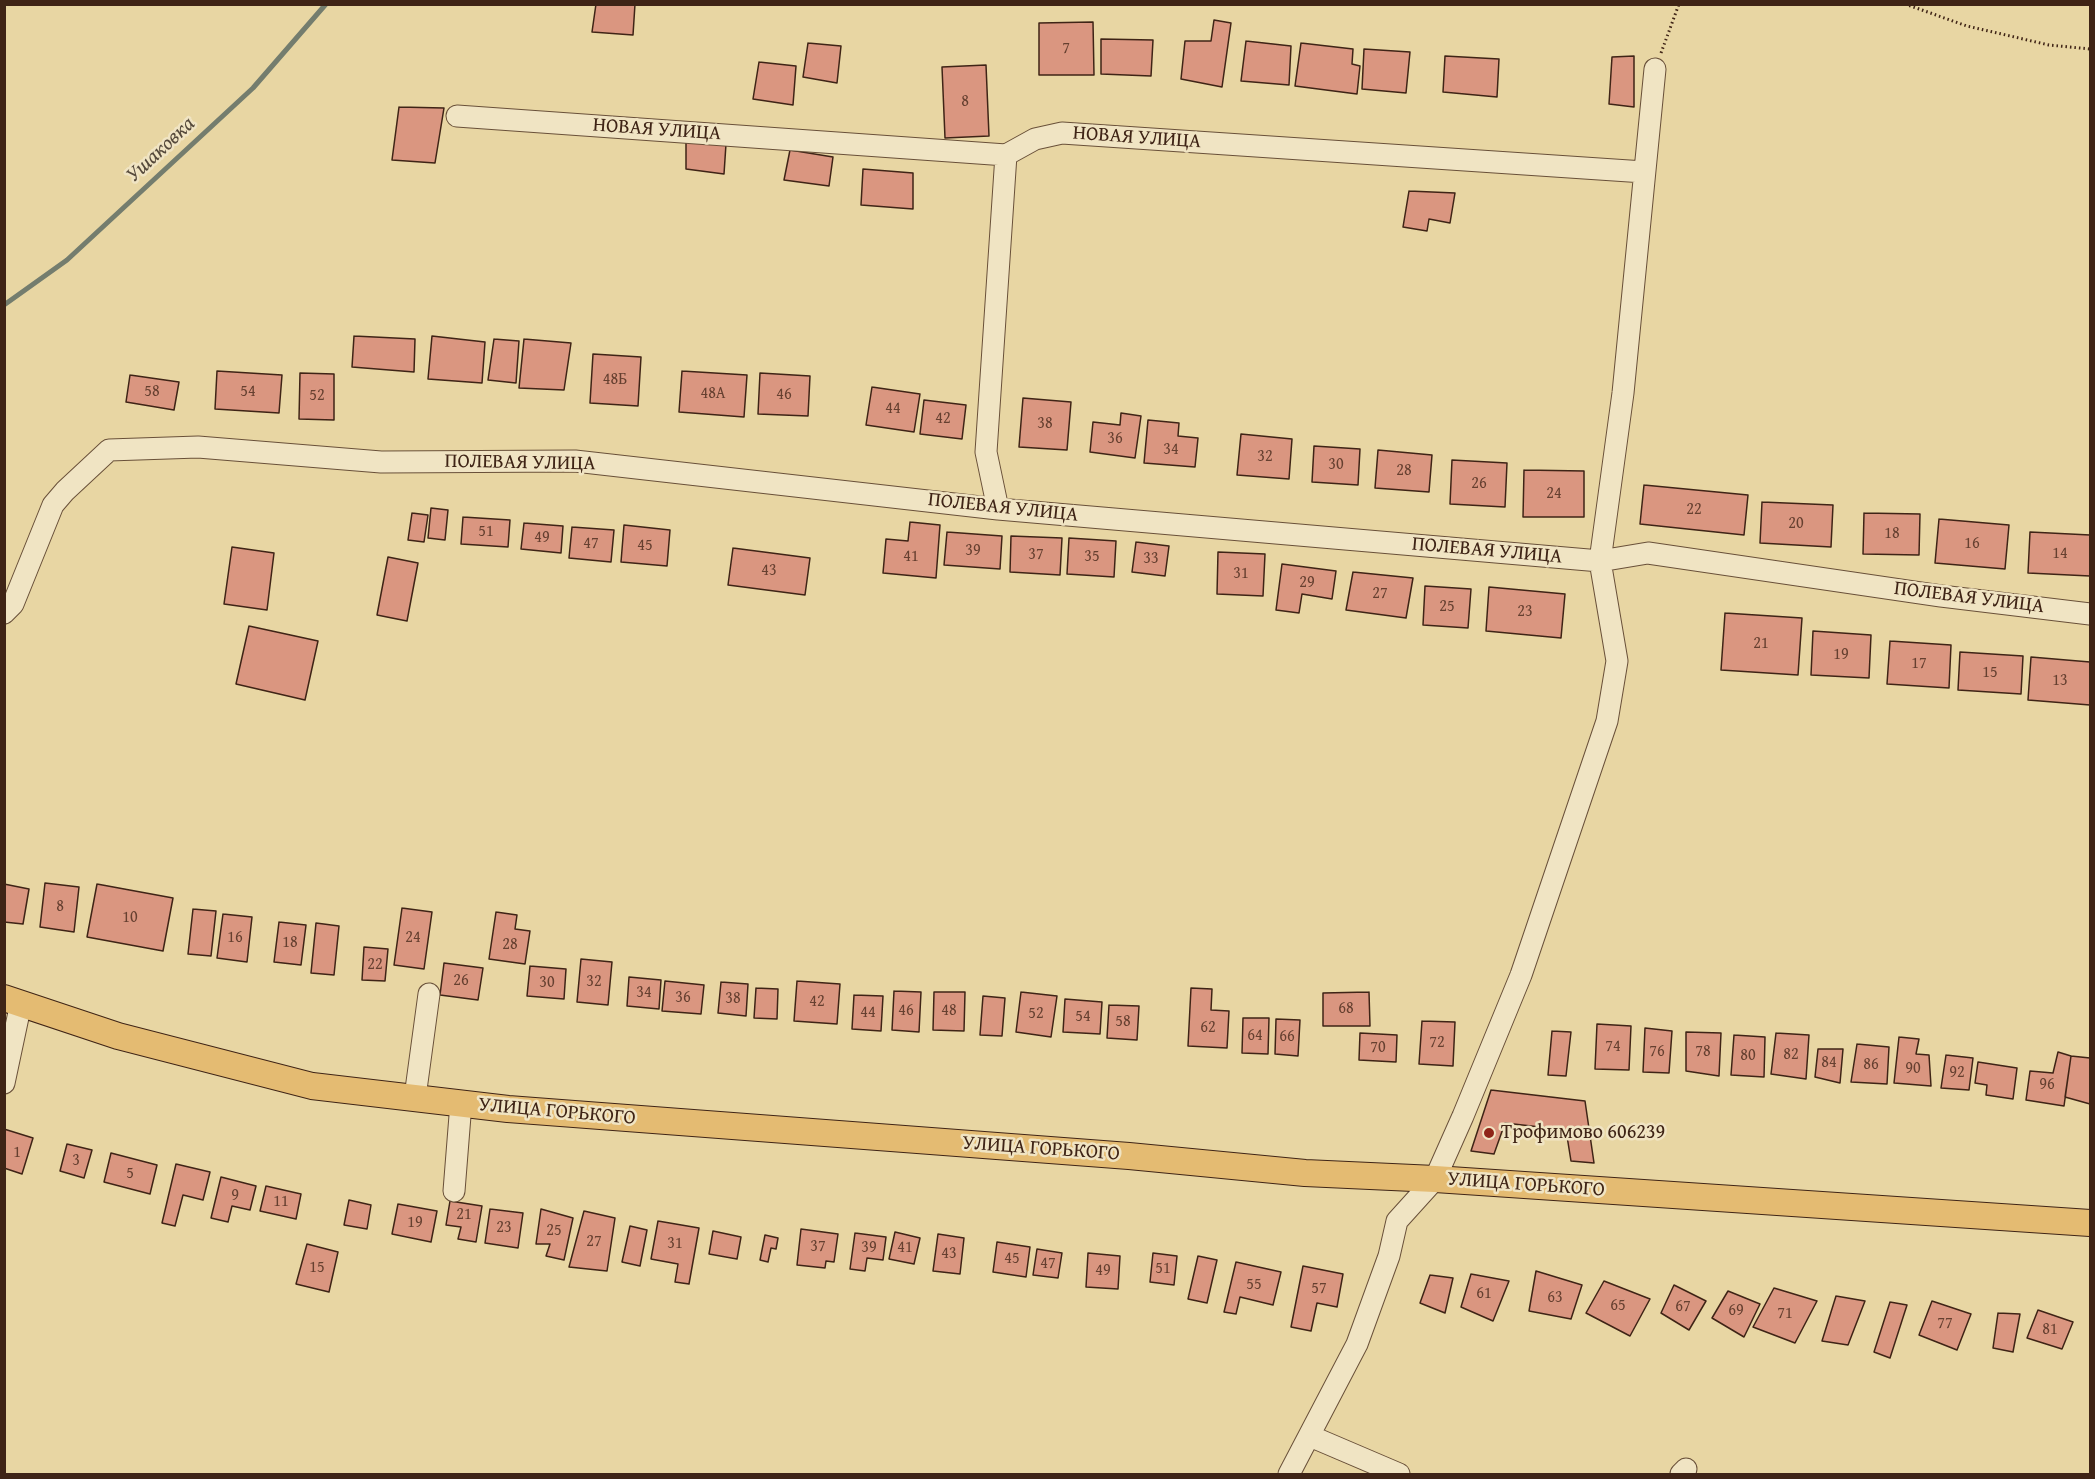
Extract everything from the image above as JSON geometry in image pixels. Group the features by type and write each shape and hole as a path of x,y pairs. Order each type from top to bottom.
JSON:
{"main road":[{"name":"УЛИЦА ГОРЬКОГО","path":"13,1001 118,1036 312,1086 577,1116 1129,1156 1305,1173 1435,1179 2091,1223"}],"street":[{"path":"1289,1474 1357,1344 1389,1256 1397,1221 1435,1179 1463,1116 1521,975 1607,721 1617,661 1600,561 1623,393 1655,69"},
{"name":"НОВАЯ УЛИЦА","path":"457,116 1006,155 1035,140 1062,133 1087,133 1205,143 1286,146 1381,155 1644,171"},
{"path":"998,509 986,452 1006,155"},
{"name":"ПОЛЕВАЯ УЛИЦА","path":"4,613 13,604 53,505 109,450 198,447 381,462 576,461 998,509 1600,561 1648,553 1941,596 2091,614"},
{"path":"415,1097 429,994"},
{"path":"4,1083 13,1001"},
{"path":"454,1191 461,1103"},
{"path":"1310,1436 1399,1474"}],"path":[{"path":"1655,69 1679,4"},
{"path":"1905,4 1967,26 2049,45 2091,49"}],"building":[{"path":"596,4 635,4 633,35 592,32"},
{"path":"1214,20 1231,23 1222,87 1181,79 1185,41 1211,41"},
{"path":"1093,22 1094,75 1039,75 1039,23"},
{"path":"1101,39 1153,40 1151,76 1101,74"},
{"path":"1246,41 1291,46 1289,85 1241,81"},
{"path":"808,43 841,46 837,83 803,77"},
{"path":"1301,43 1353,49 1352,64 1360,66 1357,94 1295,86"},
{"path":"1364,49 1410,52 1406,93 1362,89"},
{"path":"1445,56 1499,59 1497,97 1443,92"},
{"path":"1634,56 1634,107 1609,104 1612,57"},
{"path":"759,62 796,66 793,105 753,99"},
{"path":"986,65 989,136 945,138 942,67"},
{"path":"399,107 444,108 435,163 392,160"},
{"path":"686,142 726,144 724,174 686,169"},
{"path":"790,150 833,157 829,186 784,180"},
{"path":"863,169 913,173 913,209 861,205"},
{"path":"1409,191 1455,193 1450,223 1429,219 1427,231 1403,227"},
{"path":"354,336 415,339 414,372 352,367"},
{"path":"432,336 485,342 482,383 428,379"},
{"path":"494,339 519,341 516,383 488,380"},
{"path":"524,339 571,343 564,390 519,388"},
{"path":"593,354 641,357 638,406 590,403"},
{"path":"217,371 282,375 279,413 215,409"},
{"path":"682,371 747,375 744,417 679,412"},
{"path":"300,373 334,374 334,420 299,419"},
{"path":"760,373 810,376 808,416 758,414"},
{"path":"130,375 179,382 174,410 126,402"},
{"path":"872,387 920,394 914,432 866,425"},
{"path":"1023,398 1071,402 1067,450 1019,447"},
{"path":"924,400 966,405 962,439 920,434"},
{"path":"1121,413 1141,416 1135,458 1090,452 1093,422 1120,425"},
{"path":"1148,420 1179,423 1178,436 1198,438 1195,467 1144,463"},
{"path":"1241,434 1292,439 1289,479 1237,475"},
{"path":"1314,446 1360,449 1358,485 1312,482"},
{"path":"1378,450 1432,455 1429,492 1375,488"},
{"path":"1452,460 1507,463 1505,507 1450,504"},
{"path":"1524,470 1584,471 1584,517 1523,517"},
{"path":"1644,485 1748,495 1744,535 1640,524"},
{"path":"1762,502 1833,505 1831,547 1760,543"},
{"path":"431,508 448,510 445,540 428,538"},
{"path":"412,513 428,515 424,542 408,540"},
{"path":"1864,513 1920,514 1919,555 1863,554"},
{"path":"463,517 510,520 508,547 461,544"},
{"path":"1939,519 2009,525 2005,569 1935,563"},
{"path":"910,522 940,525 936,578 883,573 886,539 908,541"},
{"path":"524,523 563,526 561,553 521,549"},
{"path":"624,525 670,530 667,566 621,562"},
{"path":"572,527 614,530 611,562 569,558"},
{"path":"947,532 1002,536 1000,569 944,565"},
{"path":"2030,532 2090,535 2090,576 2028,573"},
{"path":"1011,536 1062,538 1060,575 1010,572"},
{"path":"1069,538 1116,541 1114,577 1067,574"},
{"path":"1136,542 1169,546 1165,576 1132,572"},
{"path":"232,547 274,553 267,610 224,604"},
{"path":"733,548 810,558 805,595 728,585"},
{"path":"1218,552 1265,554 1263,596 1217,594"},
{"path":"388,557 418,563 407,621 377,615"},
{"path":"1282,564 1336,571 1332,599 1302,594 1299,613 1276,610"},
{"path":"1353,572 1413,578 1406,618 1346,610"},
{"path":"1425,586 1471,589 1468,628 1423,625"},
{"path":"1489,587 1565,594 1561,638 1486,631"},
{"path":"1725,613 1802,618 1798,675 1721,670"},
{"path":"249,626 318,641 305,700 236,684"},
{"path":"1813,631 1871,635 1869,678 1811,675"},
{"path":"1890,641 1951,645 1949,688 1887,684"},
{"path":"1960,652 2023,656 2021,694 1958,690"},
{"path":"2031,657 2090,662 2090,705 2028,700"},
{"path":"45,883 79,887 74,932 40,927"},
{"path":"4,884 29,889 23,924 4,922"},
{"path":"97,884 173,898 163,951 87,937"},
{"path":"402,908 432,912 424,969 394,965"},
{"path":"193,909 216,911 211,956 188,954"},
{"path":"496,912 517,915 515,929 530,931 525,964 489,959"},
{"path":"223,914 252,917 247,962 217,958"},
{"path":"279,922 306,925 301,965 274,962"},
{"path":"316,923 339,926 334,975 311,973"},
{"path":"364,947 388,949 385,981 362,980"},
{"path":"581,959 612,962 608,1005 577,1002"},
{"path":"444,963 483,968 478,1000 440,995"},
{"path":"530,966 566,969 564,999 527,996"},
{"path":"629,977 661,980 659,1009 627,1006"},
{"path":"665,981 704,985 701,1014 662,1011"},
{"path":"797,981 840,984 837,1024 794,1021"},
{"path":"721,982 748,984 746,1016 718,1013"},
{"path":"756,988 778,989 777,1019 754,1018"},
{"path":"1191,988 1212,989 1211,1010 1229,1011 1227,1048 1188,1046"},
{"path":"894,991 921,992 919,1032 892,1030"},
{"path":"934,992 965,992 964,1031 933,1030"},
{"path":"1021,992 1057,996 1051,1037 1016,1032"},
{"path":"1369,992 1370,1026 1323,1026 1323,993"},
{"path":"854,995 883,996 881,1031 852,1029"},
{"path":"983,996 1005,998 1002,1036 980,1035"},
{"path":"1065,999 1102,1002 1100,1034 1063,1032"},
{"path":"1109,1005 1139,1006 1137,1040 1107,1038"},
{"path":"1243,1018 1269,1018 1268,1054 1242,1053"},
{"path":"1276,1019 1300,1020 1298,1056 1275,1054"},
{"path":"1422,1021 1455,1022 1453,1066 1419,1064"},
{"path":"1597,1024 1631,1026 1629,1070 1595,1069"},
{"path":"1645,1028 1672,1031 1669,1073 1643,1072"},
{"path":"1552,1031 1571,1032 1566,1076 1548,1075"},
{"path":"1686,1032 1721,1033 1719,1076 1686,1071"},
{"path":"1360,1033 1397,1035 1396,1062 1359,1060"},
{"path":"1776,1033 1809,1035 1806,1079 1771,1074"},
{"path":"1734,1035 1765,1037 1764,1077 1731,1075"},
{"path":"1899,1037 1919,1039 1916,1054 1929,1055 1931,1086 1894,1083"},
{"path":"1857,1044 1889,1047 1887,1084 1851,1082"},
{"path":"1818,1049 1843,1049 1840,1083 1815,1077"},
{"path":"2058,1052 2071,1056 2064,1106 2026,1100 2030,1071 2053,1073"},
{"path":"1946,1055 1973,1058 1969,1090 1941,1088"},
{"path":"2071,1056 2090,1058 2090,1104 2065,1097"},
{"path":"1978,1062 2017,1068 2013,1099 1986,1095 1987,1085 1975,1083"},
{"path":"1491,1090 1585,1101 1594,1163 1571,1161 1566,1130 1505,1123 1494,1154 1471,1151"},
{"path":"4,1129 33,1138 22,1174 4,1168"},
{"path":"67,1144 92,1150 84,1178 60,1171"},
{"path":"111,1153 157,1165 150,1194 104,1182"},
{"path":"176,1164 210,1172 203,1200 183,1195 175,1226 162,1223"},
{"path":"221,1177 256,1186 250,1210 232,1206 228,1222 211,1218"},
{"path":"266,1186 301,1194 296,1219 260,1211"},
{"path":"349,1200 371,1205 367,1229 344,1225"},
{"path":"450,1201 482,1206 476,1242 458,1239 461,1227 446,1225"},
{"path":"398,1204 437,1211 431,1242 392,1234"},
{"path":"490,1209 523,1213 518,1248 485,1243"},
{"path":"541,1209 573,1218 564,1260 546,1256 550,1244 536,1244"},
{"path":"584,1211 615,1218 607,1271 569,1267"},
{"path":"658,1221 699,1228 689,1284 675,1282 678,1264 651,1259"},
{"path":"630,1226 647,1230 640,1266 622,1262"},
{"path":"801,1229 838,1234 834,1262 826,1261 825,1268 797,1265"},
{"path":"713,1231 741,1237 737,1259 709,1254"},
{"path":"895,1232 920,1238 914,1264 889,1259"},
{"path":"855,1233 886,1237 883,1260 867,1258 865,1271 850,1269"},
{"path":"938,1234 964,1238 960,1274 933,1271"},
{"path":"765,1235 778,1238 776,1249 771,1248 768,1262 760,1260"},
{"path":"997,1242 1030,1247 1026,1277 993,1272"},
{"path":"307,1244 338,1252 329,1292 296,1284"},
{"path":"1037,1249 1062,1253 1058,1278 1033,1275"},
{"path":"1088,1253 1120,1256 1118,1289 1086,1287"},
{"path":"1153,1253 1177,1256 1174,1285 1150,1282"},
{"path":"1198,1256 1217,1260 1207,1303 1188,1299"},
{"path":"1236,1262 1281,1272 1273,1305 1240,1297 1236,1314 1224,1312"},
{"path":"1303,1266 1343,1274 1337,1307 1317,1303 1311,1331 1291,1327"},
{"path":"1536,1271 1582,1285 1571,1319 1529,1311"},
{"path":"1471,1274 1509,1281 1493,1321 1461,1307"},
{"path":"1430,1275 1453,1278 1445,1313 1420,1303"},
{"path":"1604,1281 1650,1299 1630,1336 1586,1313"},
{"path":"1674,1285 1706,1301 1689,1330 1661,1313"},
{"path":"1774,1288 1817,1301 1795,1343 1753,1327"},
{"path":"1728,1291 1760,1304 1744,1337 1712,1318"},
{"path":"1836,1296 1865,1301 1848,1345 1822,1341"},
{"path":"1932,1301 1971,1314 1957,1350 1919,1335"},
{"path":"1890,1302 1907,1305 1890,1358 1874,1352"},
{"path":"2038,1310 2073,1322 2062,1349 2027,1338"},
{"path":"1998,1313 2020,1314 2013,1352 1993,1348"}],"waterway":[{"name":"Ушаковка","path":"4,305 67,260 253,88 326,4"}],"place":[{"name":"Трофимово 606239","path":"1489,1133"}]}
